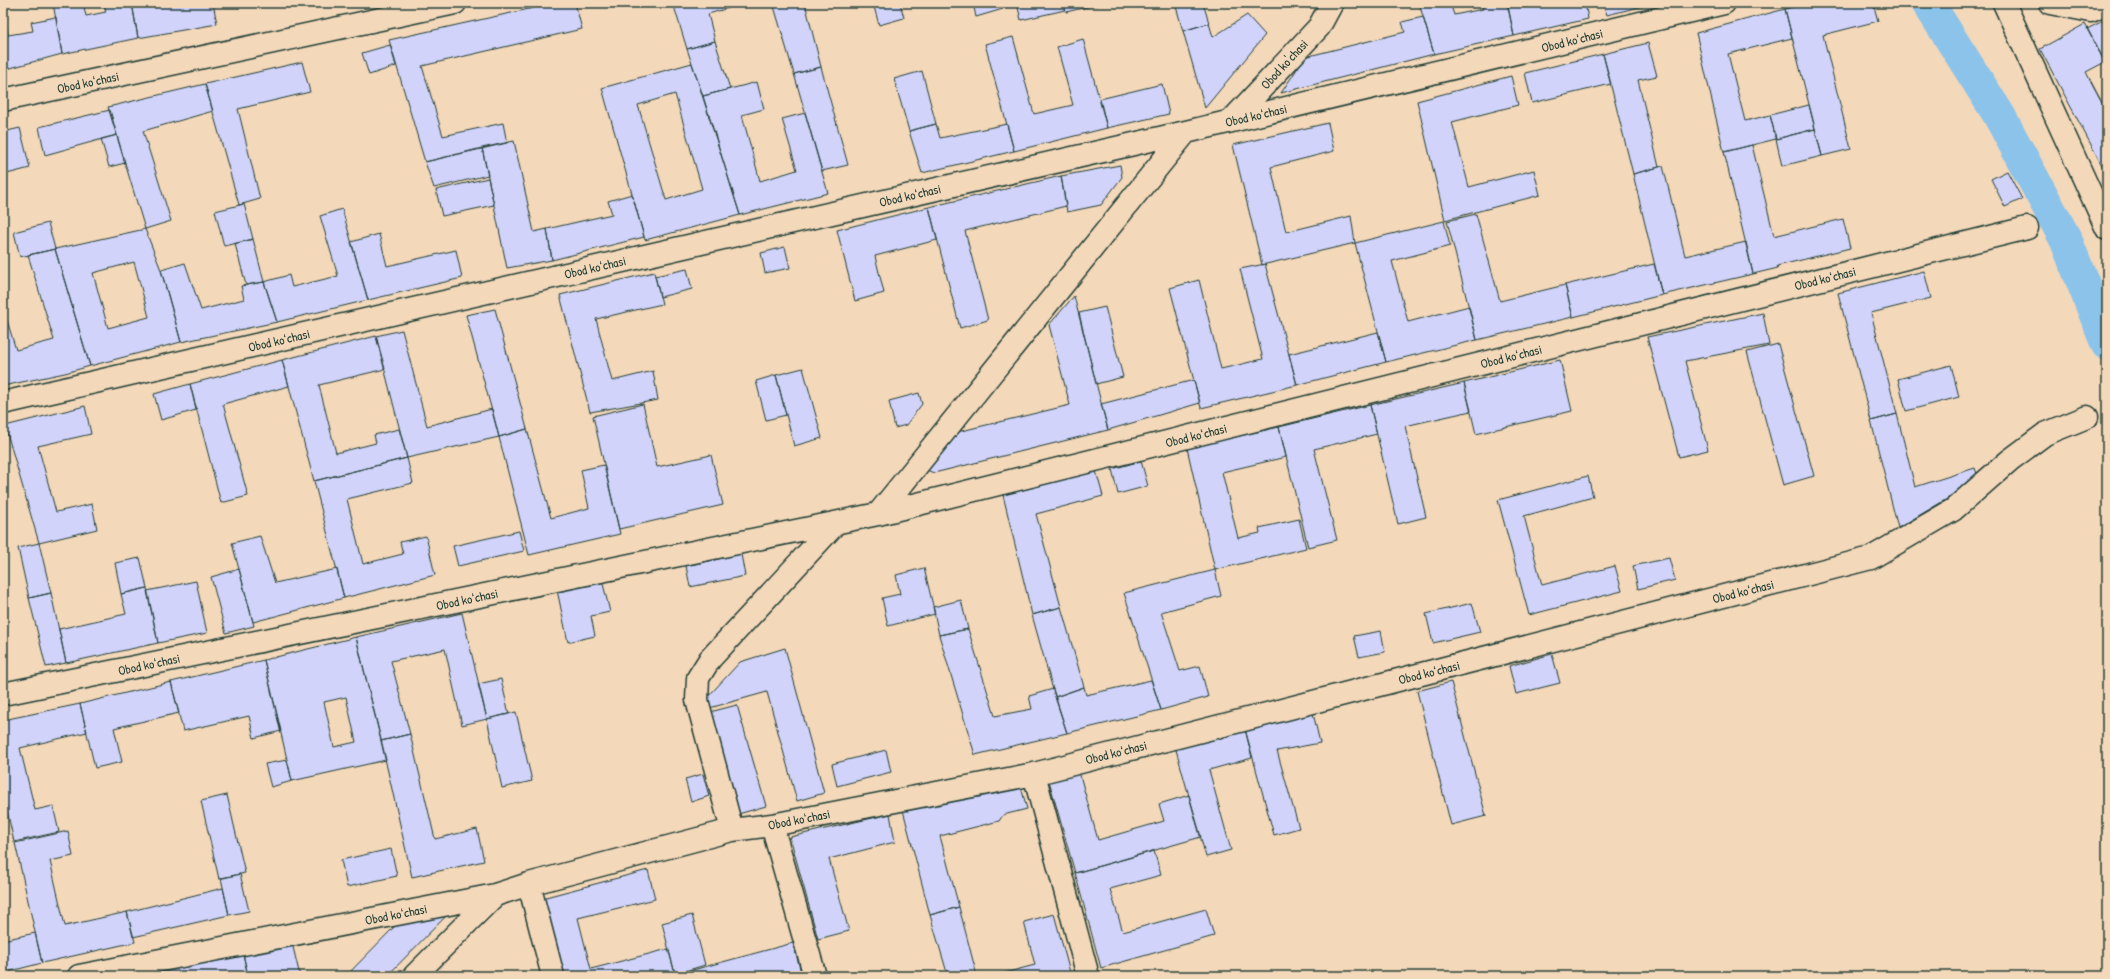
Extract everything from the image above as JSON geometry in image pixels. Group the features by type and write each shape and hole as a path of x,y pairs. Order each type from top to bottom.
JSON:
{"street":[{"name":"Obod koʻchasi","path":"3,100 455,3"},
{"name":"Obod ko'chasi","path":"1231,121 1319,27 1332,3"},
{"name":"Obod koʻchasi","path":"3,403 1186,132 1724,3"},
{"path":"2004,3 2107,229"},
{"path":"2050,3 2090,11 2107,4"},
{"path":"878,514 1186,132"},
{"name":"Obod koʻchasi","path":"3,694 878,514 2027,228"},
{"name":"Obod koʻchasi","path":"79,976 495,895 530,884 732,830 772,825 1034,774 1870,558 1953,510 2010,460 2046,434 2087,417"},
{"path":"732,830 698,700 698,678 710,659 836,523"},
{"path":"1034,774 1088,976"},
{"path":"772,825 815,976"},
{"path":"530,884 553,976"},
{"path":"414,976 495,895"}],"building":[{"path":"53,3 83,3 86,16 106,12 104,3 132,3 138,38 62,54"},
{"path":"132,3 213,3 217,24 138,38"},
{"path":"556,3 575,3 582,29 422,66 443,136 503,123 507,143 425,162 389,40"},
{"path":"673,3 746,3 708,14 715,41 687,49"},
{"path":"773,3 805,3 821,67 794,74"},
{"path":"873,3 900,3 904,18 879,25"},
{"path":"973,3 1001,3 1003,9 976,17"},
{"path":"1017,3 1064,3 1065,10 1021,20"},
{"path":"1064,3 1104,3 1066,12"},
{"path":"1175,3 1203,3 1209,23 1183,31"},
{"path":"1419,3 1450,3 1454,15 1483,9 1482,3 1507,3 1514,36 1434,54"},
{"path":"1523,3 1585,3 1588,19 1514,36 1508,6"},
{"path":"1603,3 1655,3 1607,15"},
{"path":"1809,3 1873,3 1878,21 1823,35 1851,149 1822,156 1785,9"},
{"path":"3,6 8,35 33,31 31,22 56,17 62,54 3,70"},
{"path":"1785,9 1792,38 1728,54 1745,121 1770,115 1776,139 1724,152 1696,33"},
{"path":"1247,15 1265,35 1205,108 1183,31 1209,23 1213,37"},
{"path":"1423,17 1434,54 1281,93 1305,57 1405,32 1402,22"},
{"path":"2107,19 2107,56 2103,59 2087,29"},
{"path":"2085,24 2105,62 2086,72 2107,112 2107,170 2105,171 2040,49"},
{"path":"1013,37 1034,114 1073,105 1057,47 1083,39 1107,128 1014,151 985,44"},
{"path":"715,41 730,89 703,96 687,49"},
{"path":"1648,43 1657,76 1638,80 1659,167 1633,174 1603,54"},
{"path":"390,45 396,66 369,75 362,53"},
{"path":"1603,54 1611,84 1532,103 1525,73"},
{"path":"302,62 310,92 238,109 260,199 239,205 205,84"},
{"path":"692,63 740,215 645,240 602,88","holes":["675,94 702,189 666,200 638,105"]},
{"path":"821,67 848,165 822,171 794,74"},
{"path":"922,71 936,124 909,131 894,79"},
{"path":"1511,76 1518,105 1452,122 1469,187 1534,170 1540,195 1445,220 1417,101"},
{"path":"757,82 764,109 742,115 760,181 797,170 782,119 805,113 828,193 740,215 703,96"},
{"path":"205,84 213,111 143,131 171,221 145,229 108,107"},
{"path":"1162,84 1169,114 1107,128 1100,99"},
{"path":"1809,105 1815,129 1776,139 1770,115"},
{"path":"110,110 117,135 45,155 39,127"},
{"path":"1328,123 1334,151 1271,167 1286,232 1351,216 1355,243 1262,265 1233,145"},
{"path":"936,124 940,138 1007,124 1014,151 922,173 909,131"},
{"path":"20,128 30,168 3,175 3,132"},
{"path":"1815,129 1822,156 1782,166 1776,139"},
{"path":"117,135 125,163 109,167 101,139"},
{"path":"514,141 534,232 547,229 552,260 507,268 482,148"},
{"path":"1752,145 1774,236 1843,219 1850,248 1777,266 1778,268 1753,274 1724,152"},
{"path":"482,148 488,175 434,188 425,162"},
{"path":"1120,165 1122,177 1101,205 1067,212 1061,176"},
{"path":"1663,166 1685,256 1746,242 1753,274 1662,295 1633,174"},
{"path":"2007,171 2022,199 2005,207 1991,179"},
{"path":"1061,176 1066,206 965,231 988,320 960,328 929,207"},
{"path":"488,178 494,205 442,216 436,190"},
{"path":"632,194 644,237 552,260 547,229 612,214 608,201"},
{"path":"244,204 253,239 224,246 215,211"},
{"path":"929,207 937,240 875,256 884,293 855,301 837,230"},
{"path":"342,209 368,300 277,322 264,282 289,275 292,287 338,276 320,216"},
{"path":"1476,214 1500,301 1565,285 1573,317 1477,340 1447,221"},
{"path":"1444,221 1450,246 1392,261 1408,322 1469,306 1477,340 1386,362 1355,243"},
{"path":"48,223 55,249 20,257 14,232"},
{"path":"145,229 161,270 181,342 90,366 55,249","holes":["134,262 149,317 108,328 93,273"]},
{"path":"379,234 387,266 456,250 462,278 368,300 351,242"},
{"path":"253,239 264,282 246,285 235,244"},
{"path":"785,247 790,268 765,273 761,253"},
{"path":"55,249 90,366 65,373 3,386 3,307 16,350 54,340 28,255"},
{"path":"185,263 201,310 244,299 241,286 264,282 277,322 181,342 161,270"},
{"path":"1265,264 1297,385 1201,408 1170,288 1199,280 1221,369 1263,359 1240,269"},
{"path":"1654,264 1662,295 1573,317 1565,285"},
{"path":"687,269 692,289 660,297 655,276"},
{"path":"1924,271 1931,298 1871,313 1897,414 1871,421 1838,293"},
{"path":"654,272 662,304 596,319 612,381 653,371 658,400 590,412 560,295"},
{"path":"1074,296 1108,430 934,473 924,469 953,433 1070,405 1049,325"},
{"path":"1105,307 1123,377 1096,384 1079,313"},
{"path":"495,309 527,429 499,437 466,315"},
{"path":"1763,313 1769,345 1685,361 1708,450 1679,457 1647,337"},
{"path":"402,330 427,426 492,409 499,437 407,458 376,336"},
{"path":"1378,332 1386,362 1297,385 1289,354"},
{"path":"376,336 385,369 319,385 336,453 376,443 374,435 399,429 407,458 314,481 282,360"},
{"path":"1778,344 1814,476 1783,485 1747,352"},
{"path":"282,360 289,386 223,404 248,496 221,503 190,384"},
{"path":"1560,360 1572,411 1476,434 1464,383"},
{"path":"1951,365 1959,397 1906,411 1898,379"},
{"path":"803,368 822,438 794,446 776,375"},
{"path":"776,375 786,415 766,420 756,381"},
{"path":"1194,380 1200,403 1108,430 1101,404"},
{"path":"1464,383 1471,411 1405,426 1426,517 1398,524 1370,405"},
{"path":"190,384 196,410 161,420 154,394"},
{"path":"919,393 922,404 906,425 895,428 889,401"},
{"path":"643,404 657,467 711,455 723,505 619,529 593,416"},
{"path":"1370,405 1377,434 1314,449 1337,540 1308,547 1279,427"},
{"path":"85,406 91,434 38,446 56,512 92,504 97,529 39,543 5,426"},
{"path":"1897,414 1915,487 1975,468 1979,480 1898,528 1871,421"},
{"path":"1279,427 1286,457 1222,472 1238,538 1260,533 1259,528 1299,519 1306,548 1215,570 1187,448"},
{"path":"527,429 551,518 589,508 581,470 604,465 620,534 529,555 499,437"},
{"path":"407,458 413,483 347,499 363,564 403,554 400,542 426,536 435,575 344,598 314,481"},
{"path":"1141,461 1148,486 1118,494 1112,469"},
{"path":"1096,471 1103,496 1036,514 1061,607 1032,615 1003,495"},
{"path":"1588,476 1593,497 1524,516 1542,585 1615,566 1622,591 1529,615 1498,500"},
{"path":"519,531 524,551 458,566 453,546"},
{"path":"260,536 275,583 337,569 344,598 253,622 232,543"},
{"path":"39,543 51,593 29,598 18,548"},
{"path":"741,554 745,576 690,587 686,566"},
{"path":"140,558 147,588 121,594 115,563"},
{"path":"1669,558 1675,580 1638,589 1633,566"},
{"path":"924,568 935,614 888,626 882,598 900,594 896,575"},
{"path":"239,569 254,626 226,633 211,577"},
{"path":"1215,570 1221,596 1161,612 1180,671 1200,666 1208,697 1161,710 1124,593"},
{"path":"602,580 610,612 591,616 595,636 568,642 557,590"},
{"path":"196,581 207,633 158,643 147,591"},
{"path":"147,588 158,643 66,663 59,629 126,614 121,594"},
{"path":"51,593 66,663 46,667 29,598"},
{"path":"961,600 968,629 939,635 933,607"},
{"path":"1472,603 1480,632 1433,643 1426,614"},
{"path":"1061,607 1084,687 1055,697 1032,615"},
{"path":"462,613 487,719 462,725 445,649 391,661 410,734 381,741 356,637"},
{"path":"968,629 995,716 1032,709 1029,696 1053,689 1067,733 975,755 939,635"},
{"path":"1381,631 1385,652 1359,657 1354,636"},
{"path":"356,637 386,760 292,781 264,660","holes":["346,697 356,742 334,747 324,702"]},
{"path":"785,648 824,793 797,801 767,692 706,709 704,701 740,662"},
{"path":"1552,654 1560,683 1516,694 1509,666"},
{"path":"264,660 281,731 254,738 249,716 183,731 171,682"},
{"path":"501,679 509,714 487,719 478,684"},
{"path":"1151,680 1161,710 1067,733 1055,697 1084,687 1086,695"},
{"path":"171,682 179,713 114,728 122,762 95,768 80,704"},
{"path":"1451,682 1486,816 1451,825 1417,691"},
{"path":"80,704 87,732 20,748 35,810 53,806 59,832 14,842 3,792 3,720"},
{"path":"737,705 766,806 735,815 706,713"},
{"path":"516,712 532,781 502,788 487,719"},
{"path":"1313,713 1320,743 1277,751 1299,828 1274,835 1245,729"},
{"path":"1245,729 1252,758 1209,770 1231,850 1206,857 1175,746"},
{"path":"410,734 435,839 477,829 484,861 412,877 381,741"},
{"path":"886,750 891,772 837,786 832,764"},
{"path":"287,760 292,781 271,787 265,764"},
{"path":"1078,768 1098,840 1164,821 1159,804 1189,795 1201,837 1075,873 1048,777"},
{"path":"703,774 709,796 691,802 685,779"},
{"path":"1020,783 1027,809 1003,815 999,821 940,836 959,907 930,915 903,810"},
{"path":"227,795 245,873 219,879 201,801"},
{"path":"890,814 895,842 829,859 849,931 818,939 790,837"},
{"path":"68,831 73,856 50,861 65,926 127,912 135,942 42,963 15,843"},
{"path":"391,849 397,876 347,887 341,860"},
{"path":"1154,851 1161,875 1110,889 1123,932 1206,909 1214,936 1101,968 1075,873"},
{"path":"648,870 655,899 578,918 591,969 668,949 676,976 562,976 542,898"},
{"path":"240,874 249,911 229,915 221,878"},
{"path":"223,888 229,915 133,937 127,912"},
{"path":"959,907 977,976 948,976 930,915"},
{"path":"451,911 387,976 346,976 400,921"},
{"path":"1054,914 1071,976 993,976 1035,965 1024,922"},
{"path":"692,915 705,965 675,974 662,923"},
{"path":"35,933 42,963 3,973 3,940"},
{"path":"292,943 300,976 248,976 243,954"},
{"path":"793,943 801,972 784,976 679,976 678,974"},
{"path":"243,954 248,976 145,976"}],"waterway":[{"path":"1928,3 1999,115 2066,240 2107,344"}]}
